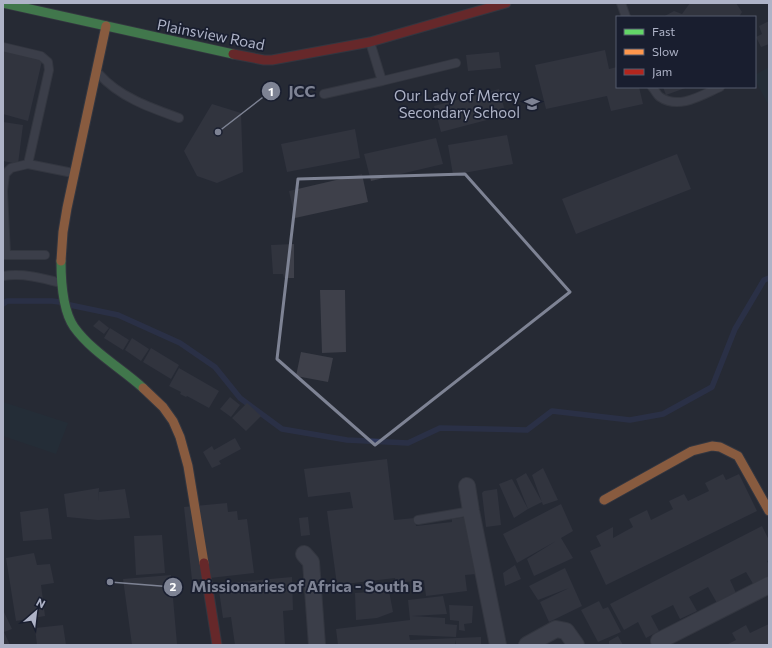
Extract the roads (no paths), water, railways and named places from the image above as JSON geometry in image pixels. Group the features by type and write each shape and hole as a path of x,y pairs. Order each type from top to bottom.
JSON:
{"street":[{"name":"Plainsview Road","path":"3,3 247,57 272,60 370,42 506,3"},
{"path":"106,26 74,173 63,236 61,258 62,284 67,311 73,326 90,344 157,401 173,421 183,445 188,466 217,645"},
{"path":"604,500 692,452 712,446 730,451 738,456 769,511"},
{"path":"467,486 498,645"},
{"path":"304,554 311,562 317,645"},
{"path":"659,641 769,585"},
{"path":"527,645 554,630 559,629 566,631 576,645"}],"lane":[{"path":"621,3 626,16"},
{"path":"370,42 382,81"},
{"path":"3,47 41,56 48,62 50,70 28,164"},
{"path":"324,94 456,63"},
{"path":"96,70 106,82 143,105 179,118"},
{"path":"653,88 660,97 673,103 690,101 718,88"},
{"path":"46,255 4,255 3,191 5,174 11,168 28,164 74,173"},
{"path":"3,276 33,276 62,284"},
{"path":"418,520 471,511"}],"waterway":[{"path":"70,305 118,315 180,343 215,367 240,398 282,429 347,440 408,443 440,428 527,430 552,411 630,420 663,414 712,387 735,329 764,280 769,278"},
{"path":"3,304 7,301 60,302"}],"place":[{"name":"Our Lady of Mercy Secondary School","path":"532,104"},
{"name":"JCC","path":"218,132"},
{"name":"Missionaries of Africa - South B","path":"110,582"}]}
